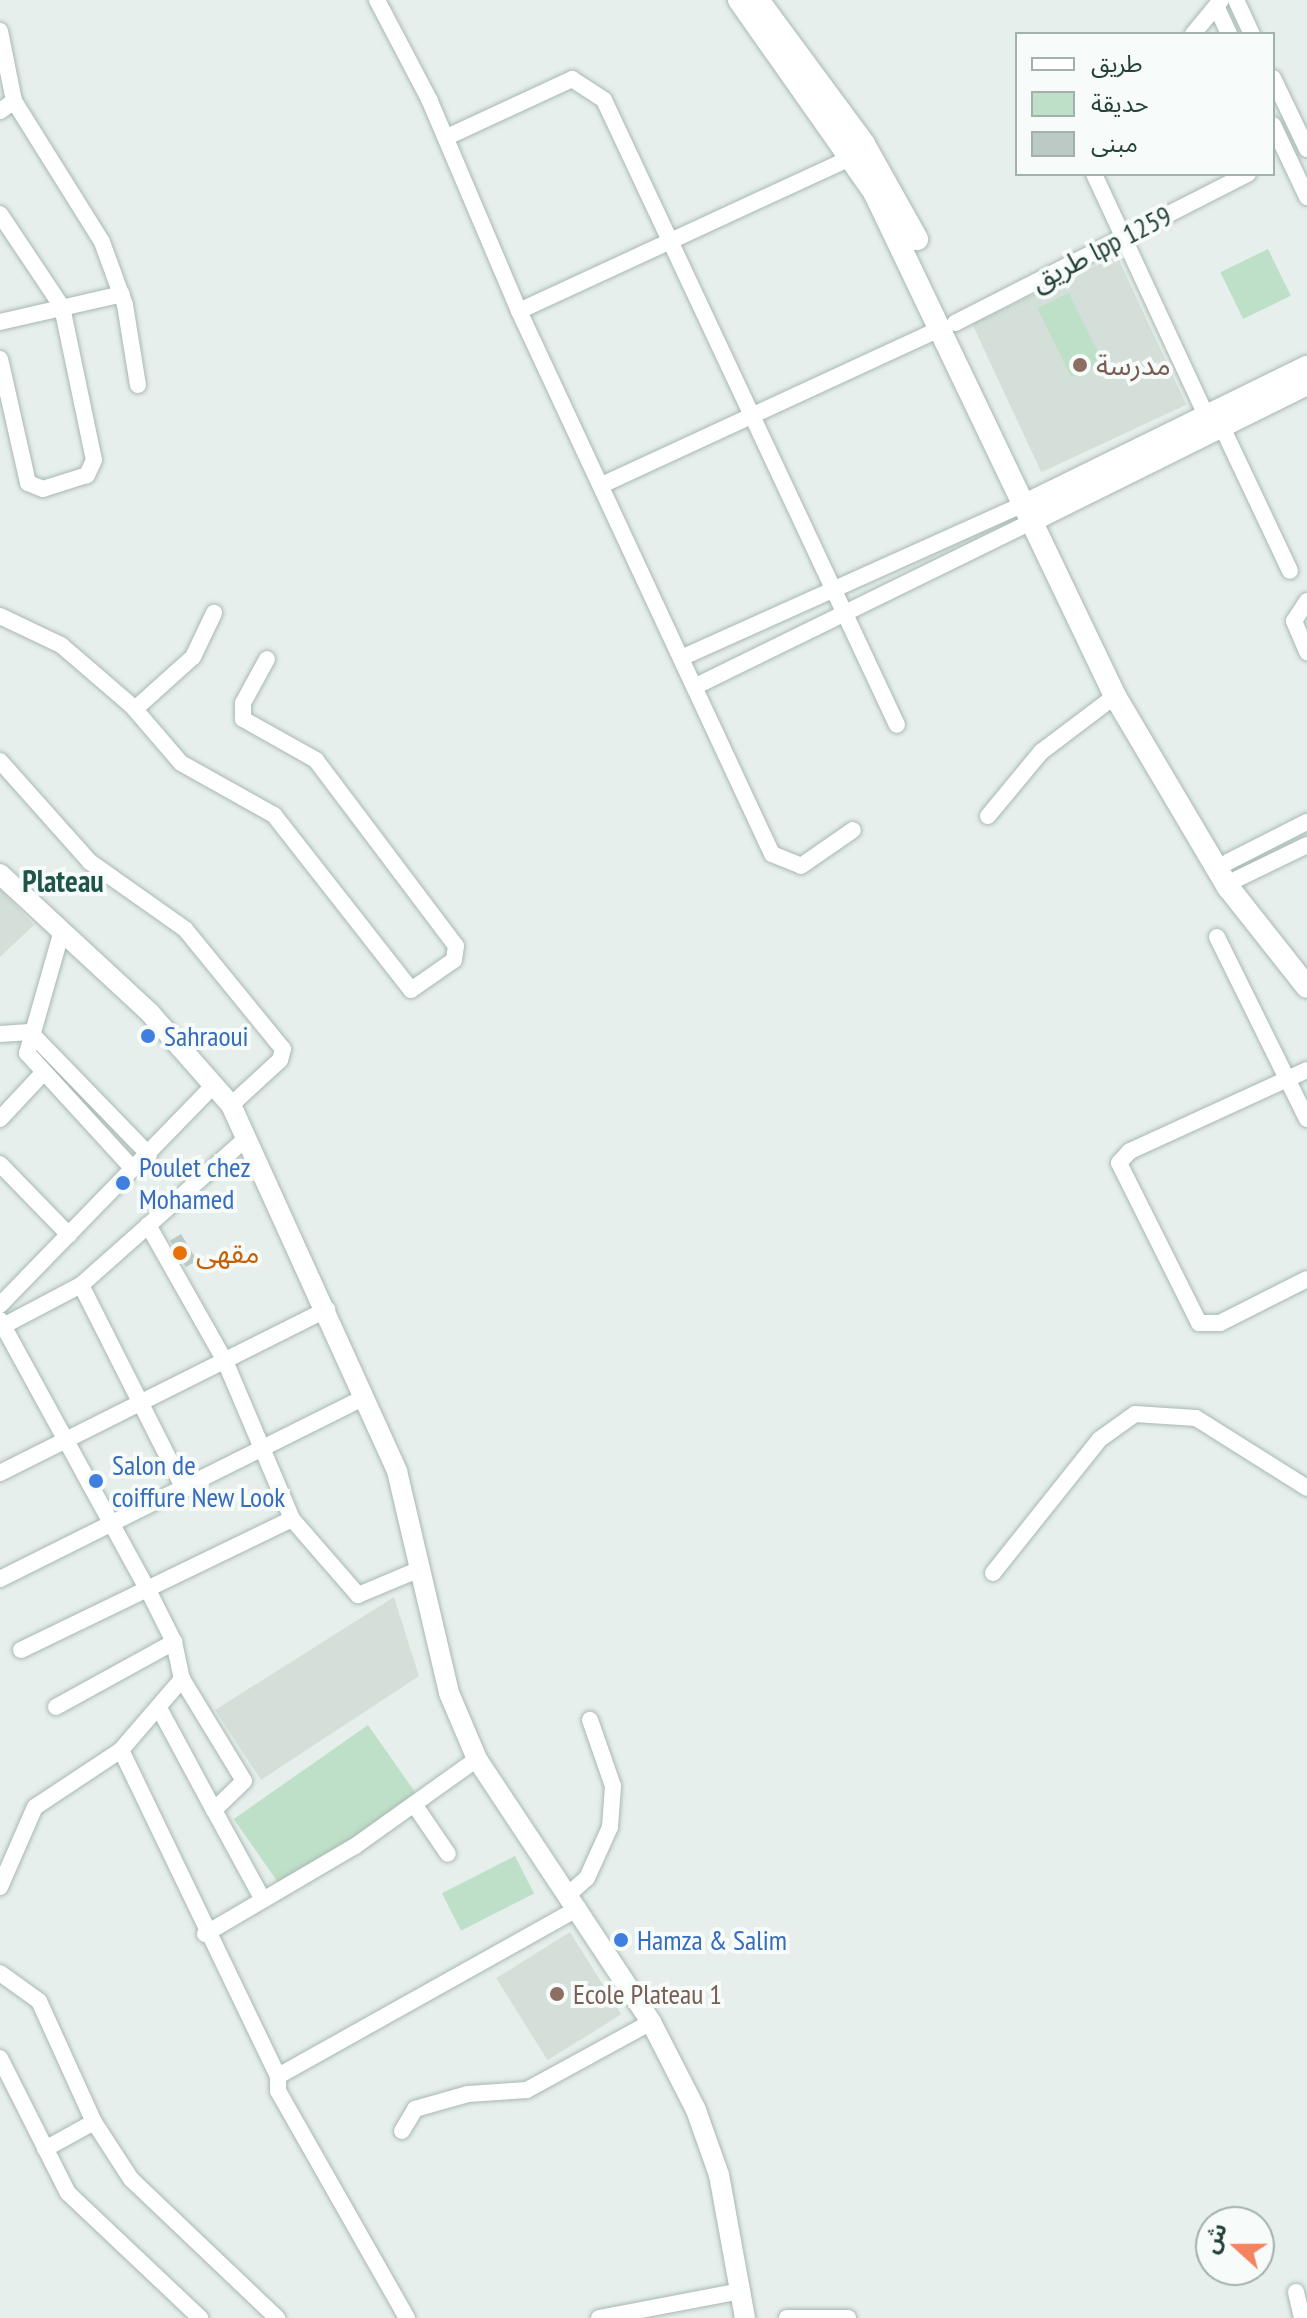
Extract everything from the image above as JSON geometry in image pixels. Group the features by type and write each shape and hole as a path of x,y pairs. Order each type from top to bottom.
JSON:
{"main road":[{"path":"739,0 853,157 948,326"},
{"path":"767,3 883,175 1115,696 1228,887 1307,987"},
{"path":"1031,511 1132,700 1232,870 1307,967"}],"street":[{"path":"377,0 447,137 519,311 772,854 801,866 853,830"},
{"path":"1236,0 1251,32"},
{"path":"1195,32 1219,4"},
{"path":"1219,4 1228,32"},
{"path":"0,31 7,106 102,242 122,294 138,385"},
{"path":"447,137 572,79 591,87 604,100 668,247 897,725"},
{"path":"1275,82 1307,147 1280,158"},
{"path":"1275,134 1280,158 1307,197"},
{"path":"519,311 668,247 853,157"},
{"path":"1095,176 1205,413"},
{"name":"طريق lpp 1259","path":"602,485 748,414 948,326 1122,235 1244,176"},
{"path":"0,214 62,307 94,460 87,475 43,489 28,483 0,359"},
{"path":"0,322 122,294"},
{"path":"696,686 845,613 1205,413 1307,366"},
{"path":"681,658 834,589 1031,511 1222,427 1307,385"},
{"path":"1222,427 1290,571"},
{"path":"1307,601 1294,621 1307,652"},
{"path":"135,709 193,657 214,613"},
{"path":"0,616 43,632 135,709 181,763 274,815 411,990 454,960 456,946 316,760 243,719 243,703 267,659"},
{"path":"988,816 1041,752 1115,696"},
{"path":"0,761 90,862 185,929 283,1049 280,1060 231,1105"},
{"path":"1232,870 1307,822"},
{"path":"1232,870 1307,845"},
{"path":"0,874 61,934 150,1013 231,1105 242,1142 327,1309 397,1471 449,1693 477,1759 574,1901 651,2022 719,2175 745,2318"},
{"path":"61,934 30,1032 27,1053 133,1169"},
{"path":"1217,937 1307,1119"},
{"path":"0,1034 30,1032 149,1155"},
{"path":"1307,1070 1127,1153 1120,1167 1199,1323 1220,1323 1307,1279"},
{"path":"0,1119 43,1073"},
{"path":"0,1305 214,1085"},
{"path":"214,1810 244,1781 182,1679 174,1642 148,1590 3,1323 81,1285 242,1142"},
{"path":"1,1167 69,1235"},
{"path":"148,1225 225,1361 256,1448 292,1519 358,1595 420,1569"},
{"path":"81,1285 184,1489"},
{"path":"0,1473 327,1309"},
{"path":"1,1577 113,1525 256,1448 365,1397"},
{"path":"993,1573 1100,1439 1135,1414 1196,1418 1307,1488"},
{"path":"21,1650 292,1519"},
{"path":"56,1707 174,1642"},
{"path":"0,1887 19,1830 35,1807 121,1750 182,1679"},
{"path":"159,1708 263,1900"},
{"path":"278,2076 574,1901 610,1827 613,1786 590,1720"},
{"path":"121,1750 205,1934 278,2076 278,2091 407,2318"},
{"path":"205,1934 414,1804 477,1759"},
{"path":"414,1804 448,1854"},
{"path":"0,1973 39,2001 94,2122 131,2179 277,2318"},
{"path":"402,2131 415,2109 468,2094 527,2090 651,2022"},
{"path":"0,2058 45,2149 90,2219 200,2318"},
{"path":"45,2149 94,2122"},
{"path":"599,2318 676,2310 741,2291"},
{"path":"1296,2292 1302,2318"},
{"path":"787,2318 848,2318"}],"shaded area":[{"name":"مدرسة","path":"1117,256 1186,405 1041,472 972,324"},
{"path":"0,889 34,925 0,957"},
{"path":"394,1597 419,1676 261,1780 215,1710"},
{"name":"Ecole Plateau 1","path":"570,1932 621,2014 548,2060 496,1978"}],"green space":[{"path":"1268,249 1291,296 1243,319 1220,272"},
{"path":"1069,293 1103,362 1071,378 1038,308"},
{"path":"368,1725 417,1795 283,1890 234,1819"},
{"path":"515,1856 534,1893 461,1931 442,1893"}],"building":[{"name":"مقهى","path":"181,1234 197,1261 186,1267 170,1241"}],"place":[{"name":"مدرسة","path":"1080,365"},
{"name":"Sahraoui","path":"148,1036"},
{"name":"Poulet chez Mohamed","path":"123,1183"},
{"name":"مقهى","path":"180,1253"},
{"name":"Salon de coiffure New Look","path":"96,1481"},
{"name":"Hamza & Salim","path":"621,1940"},
{"name":"Ecole Plateau 1","path":"557,1994"}],"district":[{"name":"Plateau","path":"63,881"}]}
